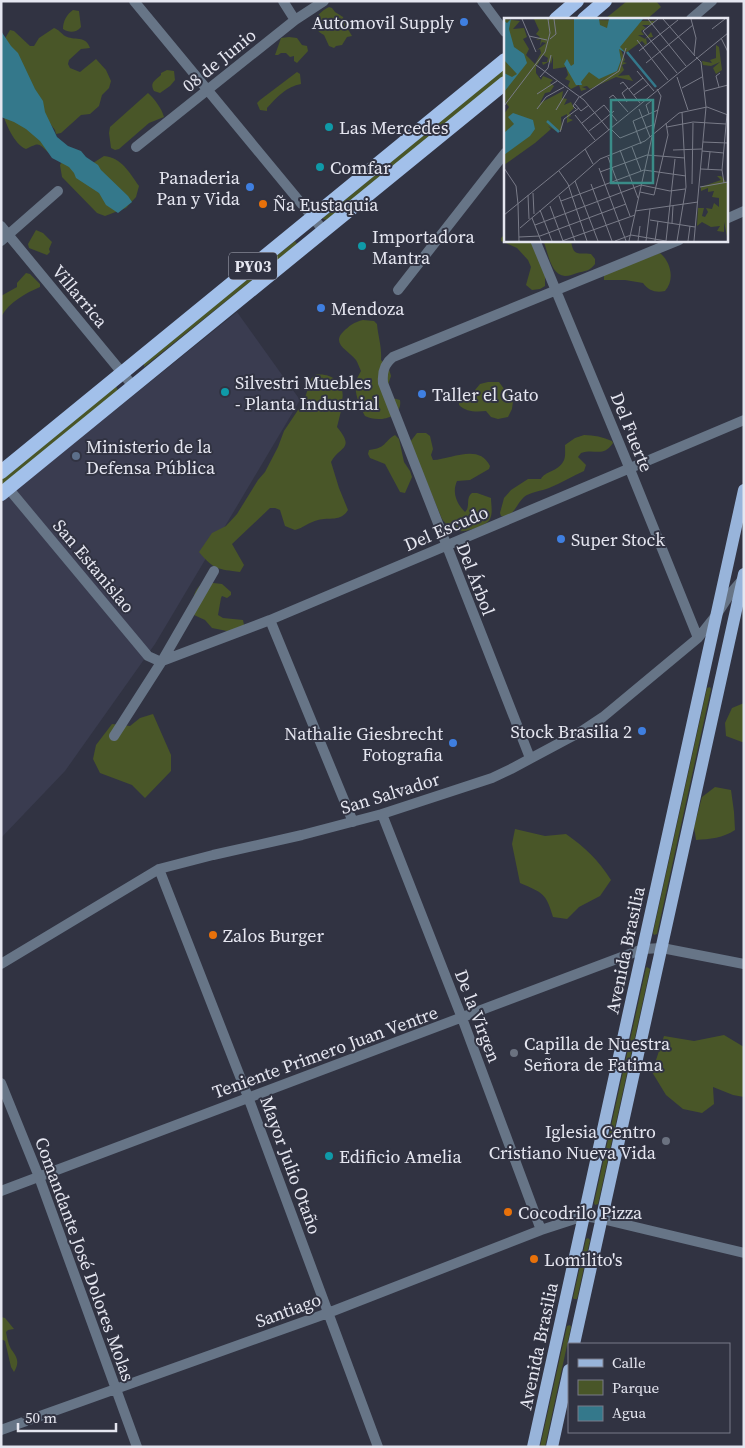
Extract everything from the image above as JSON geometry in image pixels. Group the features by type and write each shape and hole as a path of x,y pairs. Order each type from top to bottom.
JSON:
{"highway":[{"path":"557,18 577,1"},
{"path":"585,18 605,1"},
{"name":"PY03","path":"1,472 504,61"},
{"name":"PY03","path":"5,491 504,84"}],"main road":[{"name":"Avenida Brasilia","path":"533,1447 744,490"},
{"name":"Avenida Brasilia","path":"574,1343 743,578"},
{"path":"564,1306 582,1312"},
{"name":"Avenida Brasilia","path":"552,1447 568,1375"}],"street":[{"path":"134,1 324,231"},
{"path":"283,1 295,20"},
{"name":"08 de Junio","path":"136,147 295,20 324,1"},
{"path":"482,1 504,31"},
{"path":"692,18 712,1"},
{"path":"398,290 503,156"},
{"path":"5,238 58,191"},
{"path":"728,218 744,211"},
{"name":"Villarrica","path":"1,226 5,238 123,372 133,386"},
{"name":"Del Fuerte","path":"535,241 698,638"},
{"path":"556,290 677,241"},
{"name":"Del Árbol","path":"530,758 383,383 382,374 387,362 393,357 556,290"},
{"name":"Del Escudo","path":"160,661 270,620 744,420"},
{"name":"San Estanislao","path":"5,491 148,656 160,661"},
{"path":"114,736 214,571"},
{"name":"San Salvador","path":"1,964 159,869 382,814 492,778 575,735 603,718 698,638 743,578"},
{"path":"270,620 353,822"},
{"name":"De la Virgen","path":"382,814 462,1018 541,1230"},
{"name":"Mayor Julio Otaño","path":"159,869 248,1097 378,1447"},
{"name":"Teniente Primero Juan Ventre","path":"1,1191 643,949 662,948 744,964"},
{"name":"Comandante José Dolores Molas","path":"1,1083 39,1177 137,1447"},
{"path":"584,1216 744,1253"},
{"name":"Santiago","path":"1,1430 328,1313 541,1230 584,1216"}],"shaded area":[{"path":"237,312 300,400 155,644 65,771 1,838 1,502"}],"green space":[{"path":"627,1 656,1 661,7 648,18 606,18"},
{"path":"329,7 343,17 352,36 347,37 342,45 334,48 329,46 324,35 319,32 315,24 317,16"},
{"path":"73,10 79,11 81,27 70,32 63,29 63,26 66,18"},
{"path":"54,28 65,36 86,41 90,48 81,49 69,60 70,68 80,72 96,59 106,70 111,81 109,88 102,95 99,106 90,114 81,115 61,133 56,134 4,40 10,30 14,31 30,46 34,46 39,38"},
{"path":"281,38 297,38 302,45 307,46 308,51 297,63 294,61 294,56 290,57 286,53 275,55"},
{"path":"504,69 504,76 327,220 323,218"},
{"path":"167,70 174,71 175,80 160,93 154,91 152,85 154,81 161,73"},
{"path":"297,72 300,74 301,84 291,87 282,93 267,108 267,111 260,110 257,103"},
{"path":"148,93 158,104 164,117 149,123 119,149 111,148 110,127"},
{"path":"11,97 49,153 39,145 26,149 14,138 5,121 2,110"},
{"path":"65,156 90,165 104,156 116,160 124,166 139,186 136,197 126,208 105,216 97,213 62,177 60,165"},
{"path":"36,230 43,233 52,242 49,249 50,252 47,255 29,248 28,244"},
{"path":"504,235 504,241 530,241 545,273 545,286 532,290 526,285 531,267 528,260 517,248 501,241"},
{"path":"295,241 297,244 144,367 144,362"},
{"path":"543,241 571,241 575,252 591,254 595,259 595,264 591,268 567,276 556,272 550,262"},
{"path":"660,253 667,261 671,277 665,291 653,291 643,283 625,280 604,280 604,274"},
{"path":"26,273 30,274 40,284 40,287 13,302 1,317 1,296 17,287 17,283"},
{"path":"363,320 374,321 377,324 381,360 389,369 391,376 384,396 400,400 398,411 394,415 383,419 365,416 359,404 356,391 356,380 361,371 356,360 342,347 339,340 347,328"},
{"path":"315,375 334,378 343,393 337,427 343,434 346,444 331,462 348,510 338,518 322,519 295,530 285,526 280,510 270,508 232,544 244,565 240,572 217,568 199,552 212,533 226,526 237,514 265,472 284,431 304,401 311,379"},
{"path":"499,382 513,401 508,417 498,419 491,417 486,411 471,411 459,405 459,397 464,395 470,396 480,384"},
{"path":"116,386 118,391 1,486 1,479"},
{"path":"417,433 426,433 430,436 433,460 464,454 479,455 485,459 490,466 489,469 470,480 457,481 455,493 459,505 465,512 472,493 491,498 491,514 488,522 465,531 452,529 445,523 410,442"},
{"path":"395,435 399,439 404,462 412,477 405,493 400,492 385,464 370,458 368,454 369,450 382,446"},
{"path":"584,435 602,437 613,443 606,450 581,453 578,457 586,465 584,471 549,488 527,495 512,513 501,516 504,498 511,490 528,479 541,479 545,474 558,468 564,460 565,445 575,438"},
{"path":"205,582 222,584 231,592 231,595 227,598 222,596 218,615 223,618 243,620 244,625 241,629 227,631 212,628 205,620 194,615 195,592"},
{"path":"710,687 657,934 654,935 707,688"},
{"path":"744,703 744,742 742,742 726,736 725,723 732,708"},
{"path":"153,714 171,755 171,771 145,798 132,785 100,773 93,759 96,745 112,724 130,726 140,718"},
{"path":"715,787 731,790 735,830 711,839 696,840 694,827 702,797"},
{"path":"515,829 545,836 566,834 591,855 611,880 600,896 579,907 567,919 553,917 546,898 534,889 520,883 512,844"},
{"path":"647,967 650,969 598,1204 595,1205 594,1203"},
{"path":"724,1035 744,1047 744,1097 713,1087 714,1104 702,1113 683,1109 666,1095 652,1072 664,1036 694,1041"},
{"path":"586,1239 590,1240 577,1299 574,1299"},
{"path":"1,1317 5,1318 14,1329 6,1332 9,1345 17,1360 14,1372 5,1341 1,1339"},
{"path":"570,1325 545,1447 540,1447 567,1326"}],"water":[{"path":"1,31 18,53 35,89 43,101 45,112 57,137 68,146 81,151 98,165 132,202 118,213 106,205 99,193 76,178 69,167 52,158 40,141 26,129 1,117"}],"place":[{"name":"Automovil Supply","path":"464,22"},
{"name":"Las Mercedes","path":"329,127"},
{"name":"Comfar","path":"320,167"},
{"name":"Panaderia Pan y Vida","path":"250,187"},
{"name":"Ña Eustaquia","path":"263,204"},
{"name":"Importadora Mantra","path":"362,246"},
{"name":"Mendoza","path":"321,308"},
{"name":"Silvestri Muebles - Planta Industrial","path":"225,392"},
{"name":"Taller el Gato","path":"422,394"},
{"name":"Ministerio de la Defensa Pública","path":"76,456"},
{"name":"Super Stock","path":"561,539"},
{"name":"Stock Brasilia 2","path":"642,731"},
{"name":"Nathalie Giesbrecht Fotografia","path":"453,743"},
{"name":"Zalos Burger","path":"213,935"},
{"name":"Capilla de Nuestra Señora de Fatima","path":"514,1053"},
{"name":"Iglesia Centro Cristiano Nueva Vida","path":"666,1141"},
{"name":"Edificio Amelia","path":"329,1156"},
{"name":"Cocodrilo Pizza","path":"508,1212"},
{"name":"Lomilito's","path":"534,1259"}]}
